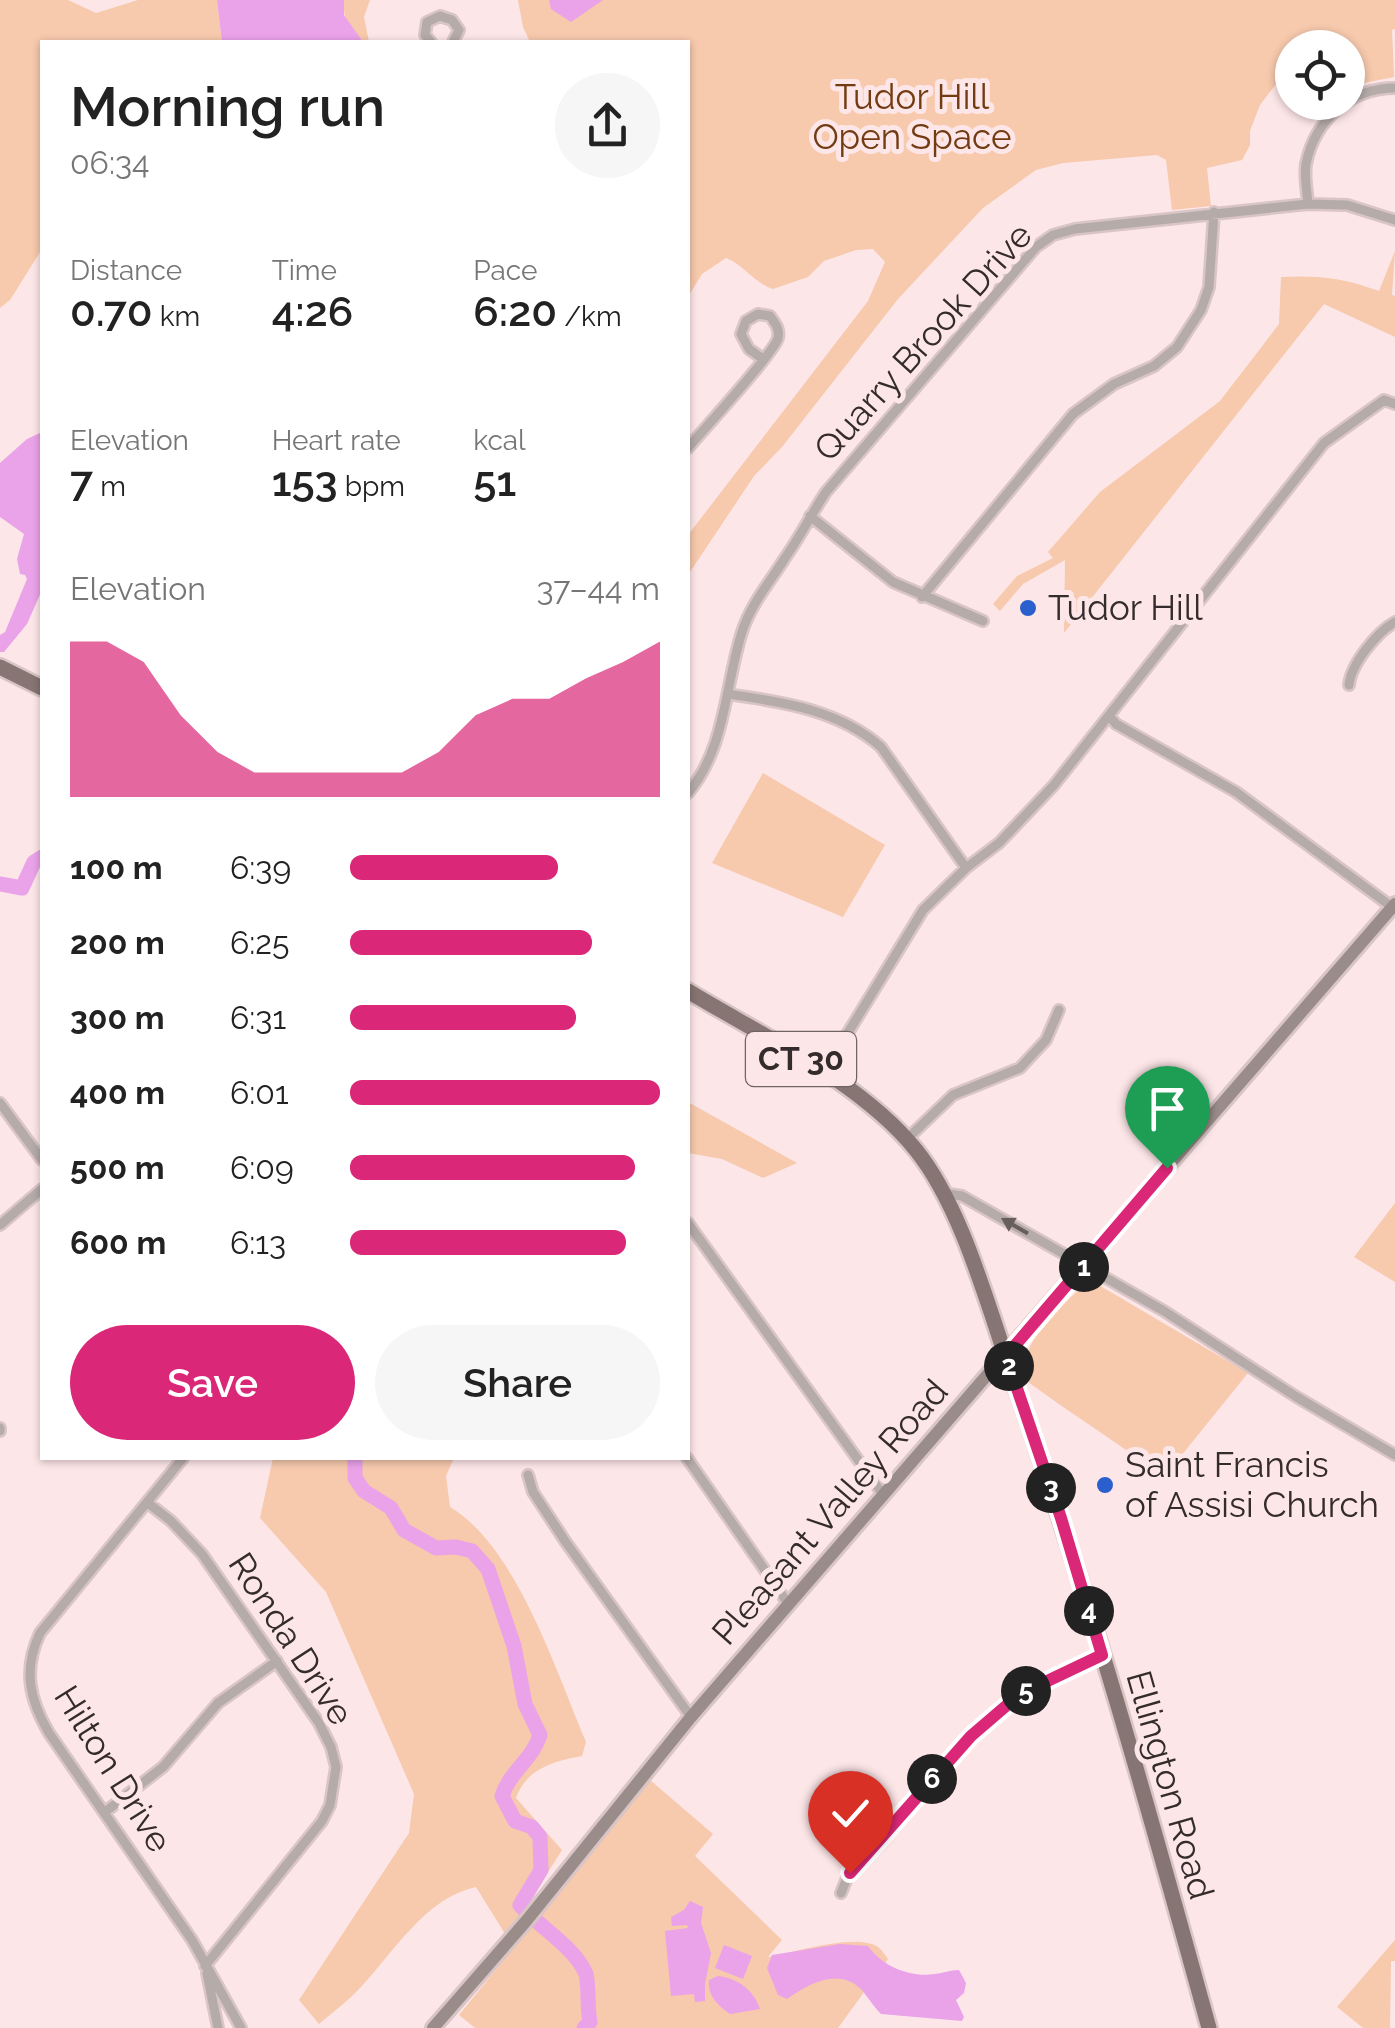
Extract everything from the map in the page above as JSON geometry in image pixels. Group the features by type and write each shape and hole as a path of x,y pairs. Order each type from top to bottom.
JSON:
{"main road":[{"path":"0,667 40,687"},
{"name":"Pleasant Valley Road","path":"433,2028 692,1718 1394,905"},
{"name":"Ellington Road","path":"690,992 856,1094 906,1139 944,1193 1006,1356 1061,1518 1208,2028"}],"street":[{"path":"429,40 425,35 428,22 440,16 452,20 458,30 454,40"},
{"path":"1308,204 1305,168 1315,135 1332,112 1376,88 1395,88"},
{"name":"Quarry Brook Drive","path":"690,790 708,761 741,633 752,606 826,492 1036,247 1076,229 1308,204 1347,205 1395,220"},
{"path":"922,597 1073,414 1114,384 1154,366 1177,347 1201,310 1209,288 1214,212"},
{"path":"690,446 778,340 778,328 770,316 758,314 746,321 741,334 749,350 762,359"},
{"path":"824,1072 924,910 1028,814 1110,717 1324,443 1384,400 1395,404"},
{"path":"810,516 893,582 983,621"},
{"path":"1348,685 1350,674 1372,643 1395,622"},
{"path":"728,694 818,711 863,731 881,747 966,868"},
{"path":"1110,717 1236,792 1394,905"},
{"path":"906,1139 958,1092 1020,1068 1046,1040 1058,1010"},
{"path":"0,1103 40,1157"},
{"path":"0,1226 40,1191"},
{"path":"944,1193 962,1196 1164,1310 1296,1396 1395,1454"},
{"path":"690,1226 884,1497"},
{"name":"Hilton Drive","path":"180,1460 48,1623 31,1655 30,1686 38,1715 171,1909 240,2028"},
{"path":"688,1460 789,1605"},
{"path":"528,1475 533,1492 565,1541 692,1718"},
{"name":"Ronda Drive","path":"148,1503 202,1554 276,1660 331,1748 336,1767 322,1822 206,1966"},
{"path":"841,1893 850,1873 971,1736 1020,1694 1102,1655"},
{"path":"105,1812 164,1766 218,1703 276,1660"},
{"name":"Hilton Drive","path":"206,1966 218,2028"}],"green space":[{"path":"0,0 68,0 96,13 138,0 217,0 222,40 40,40 40,252 10,300 0,308"},
{"path":"344,0 370,0 364,17 369,40 361,40 344,12"},
{"name":"Tudor Hill Open Space","path":"518,0 551,0 555,10 563,14 599,0 1395,0 1394,77 1365,83 1365,30 1275,30 1275,85 1260,105 1242,160 1207,168 1211,206 1172,210 1166,160 1157,155 1063,163 1036,170 983,208 898,299 782,447 754,476 690,572 690,532 868,301 885,262 873,249 856,250 824,261 808,277 773,289 726,258 702,274 690,294 690,40 529,40"},
{"path":"1395,251 1395,337 1324,304 1064,633 1065,560 1023,584 1000,611 993,604 1017,576 1053,558 1048,552 1100,492 1220,401 1279,324 1281,277 1331,278 1379,291"},
{"path":"763,773 885,845 843,917 712,863"},
{"path":"690,1103 797,1163 763,1178 722,1159 690,1153"},
{"path":"1395,1203 1395,1282 1354,1257"},
{"path":"1092,1281 1248,1373 1164,1477 1024,1379 1024,1364 1035,1338 1086,1282"},
{"path":"273,1460 453,1460 446,1476 450,1507 474,1526 515,1580 586,1742 582,1756 534,1773 516,1798 562,1850 507,1937 476,1887 458,1893 426,1914 355,1993 319,2024 299,2000 409,1833 414,1794 326,1592 260,1518"},
{"path":"650,1780 713,1834 695,1856 782,1940 768,1957 855,1942 878,1947 888,1959 838,2028 475,2028 459,2015"},
{"path":"1395,1940 1390,2028 1363,2028 1337,2007"}],"shaded area":[{"path":"217,0 344,0 344,15 362,40 222,40"},
{"path":"549,0 603,0 571,22 551,9"},
{"path":"40,433 40,595 27,624 0,652 0,635 5,632 27,579 20,574 17,559 24,534 0,517 0,463"},
{"path":"690,1901 703,1907 701,1923 711,1953 705,2001 695,2002 694,1994 671,1996 665,1931 688,1928 672,1926 671,1917 684,1910"},
{"path":"840,1944 868,1946 889,1965 907,1972 926,1975 959,1970 966,1983 964,1993 956,2000 964,2017 962,2021 881,2014 861,1989 843,1979 814,1983 787,1999 778,1995 767,1968 772,1955"},
{"path":"724,1945 752,1956 743,1979 715,1968"},
{"path":"718,1976 744,1986 760,2009 730,2014 726,2011 710,1991 709,1980"}],"waterway":[{"path":"0,884 22,888 34,862 40,858"},
{"path":"355,1460 355,1478 364,1491 391,1508 404,1530 436,1548 472,1551 488,1569 514,1646 525,1704 540,1735 502,1796 515,1821 532,1827 540,1837 541,1870 520,1905 581,1964 586,1974 590,2022 584,2028"}],"place":[{"name":"Tudor Hill","path":"1028,608"},
{"name":"Saint Francis of Assisi Church","path":"1105,1485"}],"route":[{"path":"850,1873 971,1736 1020,1694 1102,1655 1006,1356 1167,1168"}]}
